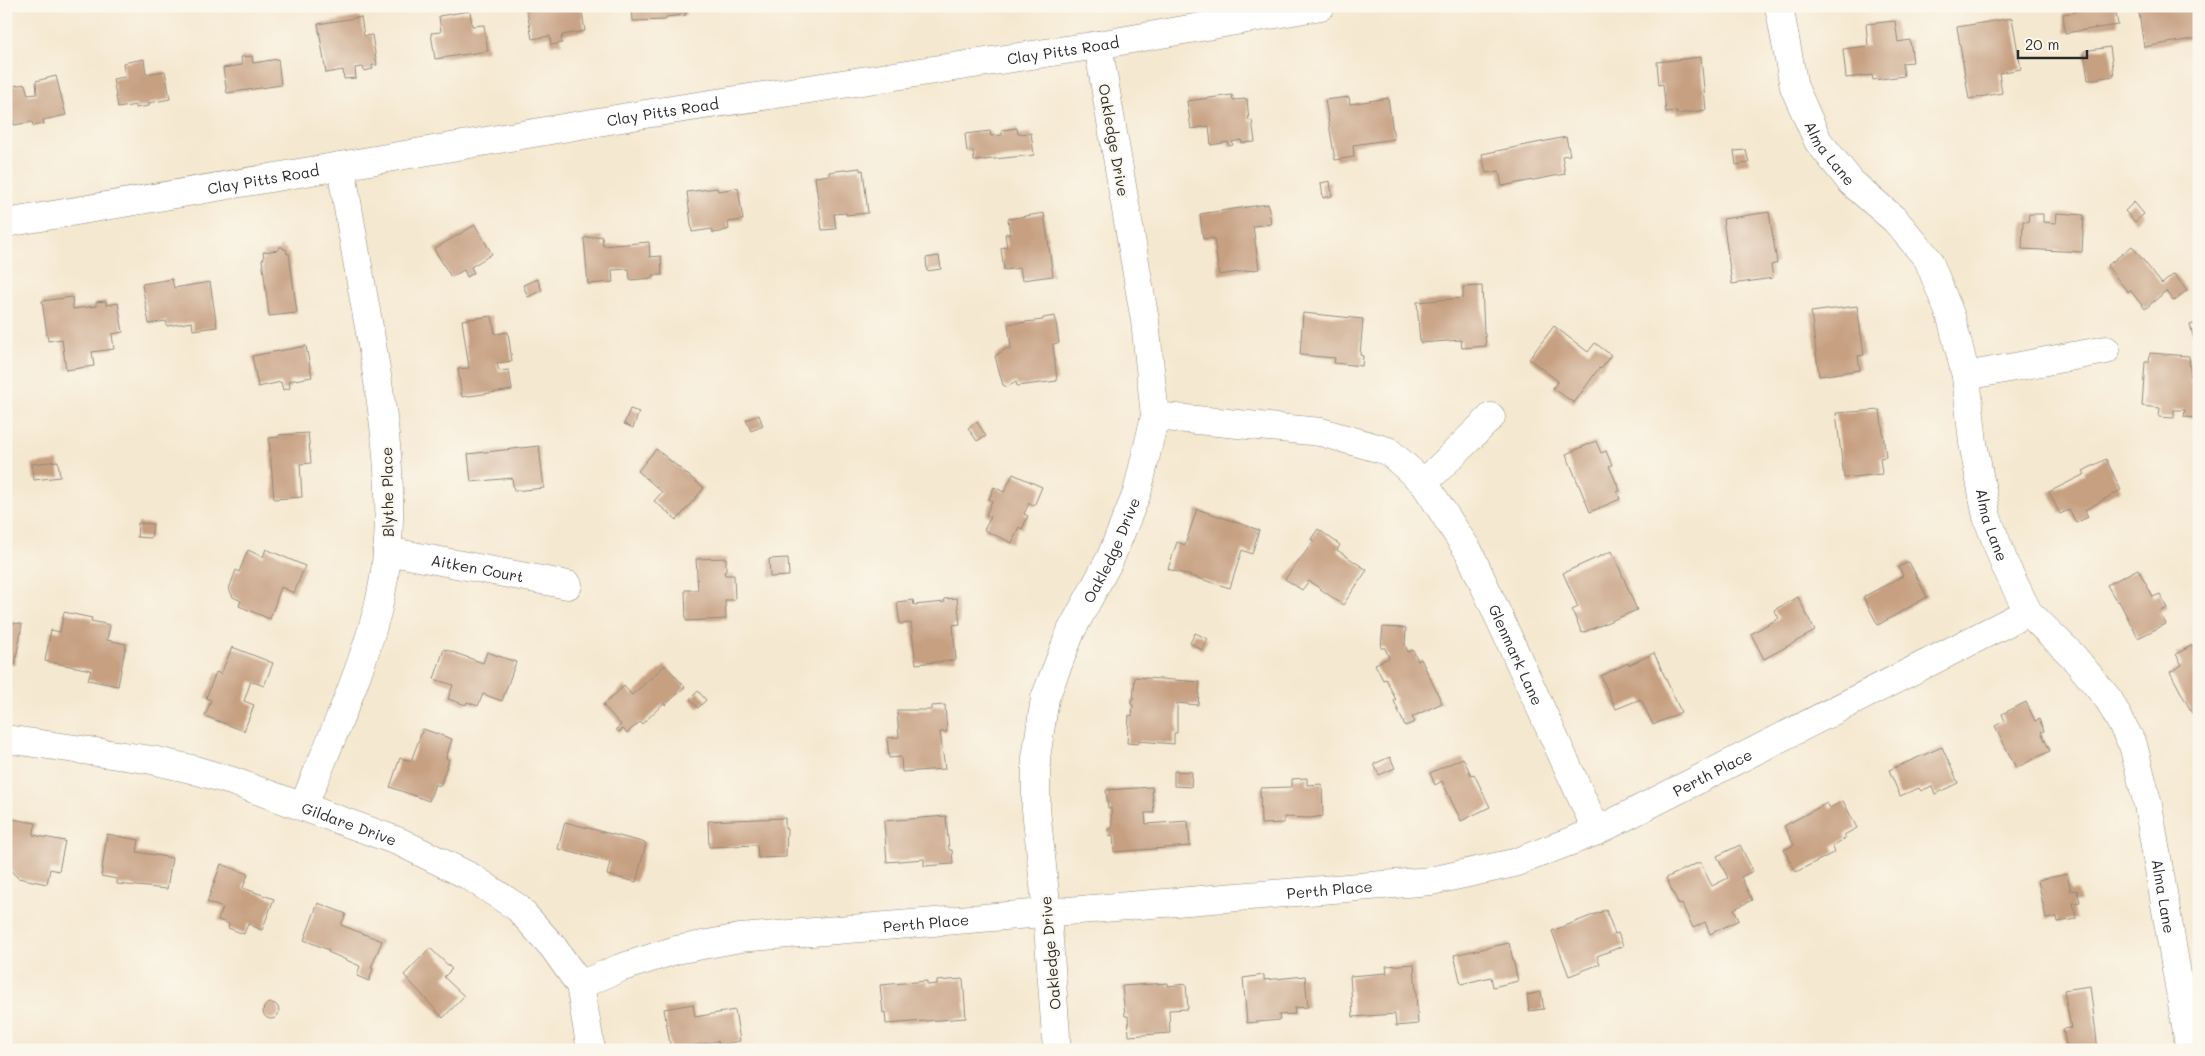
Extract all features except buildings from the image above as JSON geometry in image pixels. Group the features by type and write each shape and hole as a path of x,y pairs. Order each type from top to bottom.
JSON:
{"street":[{"name":"Clay Pitts Road","path":"6,223 645,114 1098,45 1321,6"},
{"name":"Alma Lane","path":"1779,6 1794,87 1818,141 1851,182 1895,220 1928,259 1951,317 1966,376 1973,443 1987,517 2005,565 2028,612 2072,655 2109,700 2133,745 2148,805 2190,1050"},
{"name":"Oakledge Drive","path":"1058,1050 1036,809 1036,758 1045,698 1071,632 1110,560 1137,493 1155,416 1145,321 1098,45"},
{"name":"Blythe Place","path":"303,807 362,661 377,611 387,551 390,496 386,445 378,382 341,166"},
{"path":"1966,376 2106,350"},
{"name":"Glenmark Lane","path":"1155,416 1321,432 1388,451 1424,483 1468,552 1597,831"},
{"path":"1424,483 1491,417"},
{"name":"Aitken Court","path":"387,551 568,585"},
{"name":"Perth Place","path":"580,985 620,968 676,950 740,938 1432,881 1514,863 1597,831 2028,612"},
{"name":"Gildare Drive","path":"6,739 152,760 232,781 400,842 471,877 518,908 553,948 580,985 592,1050"}]}
